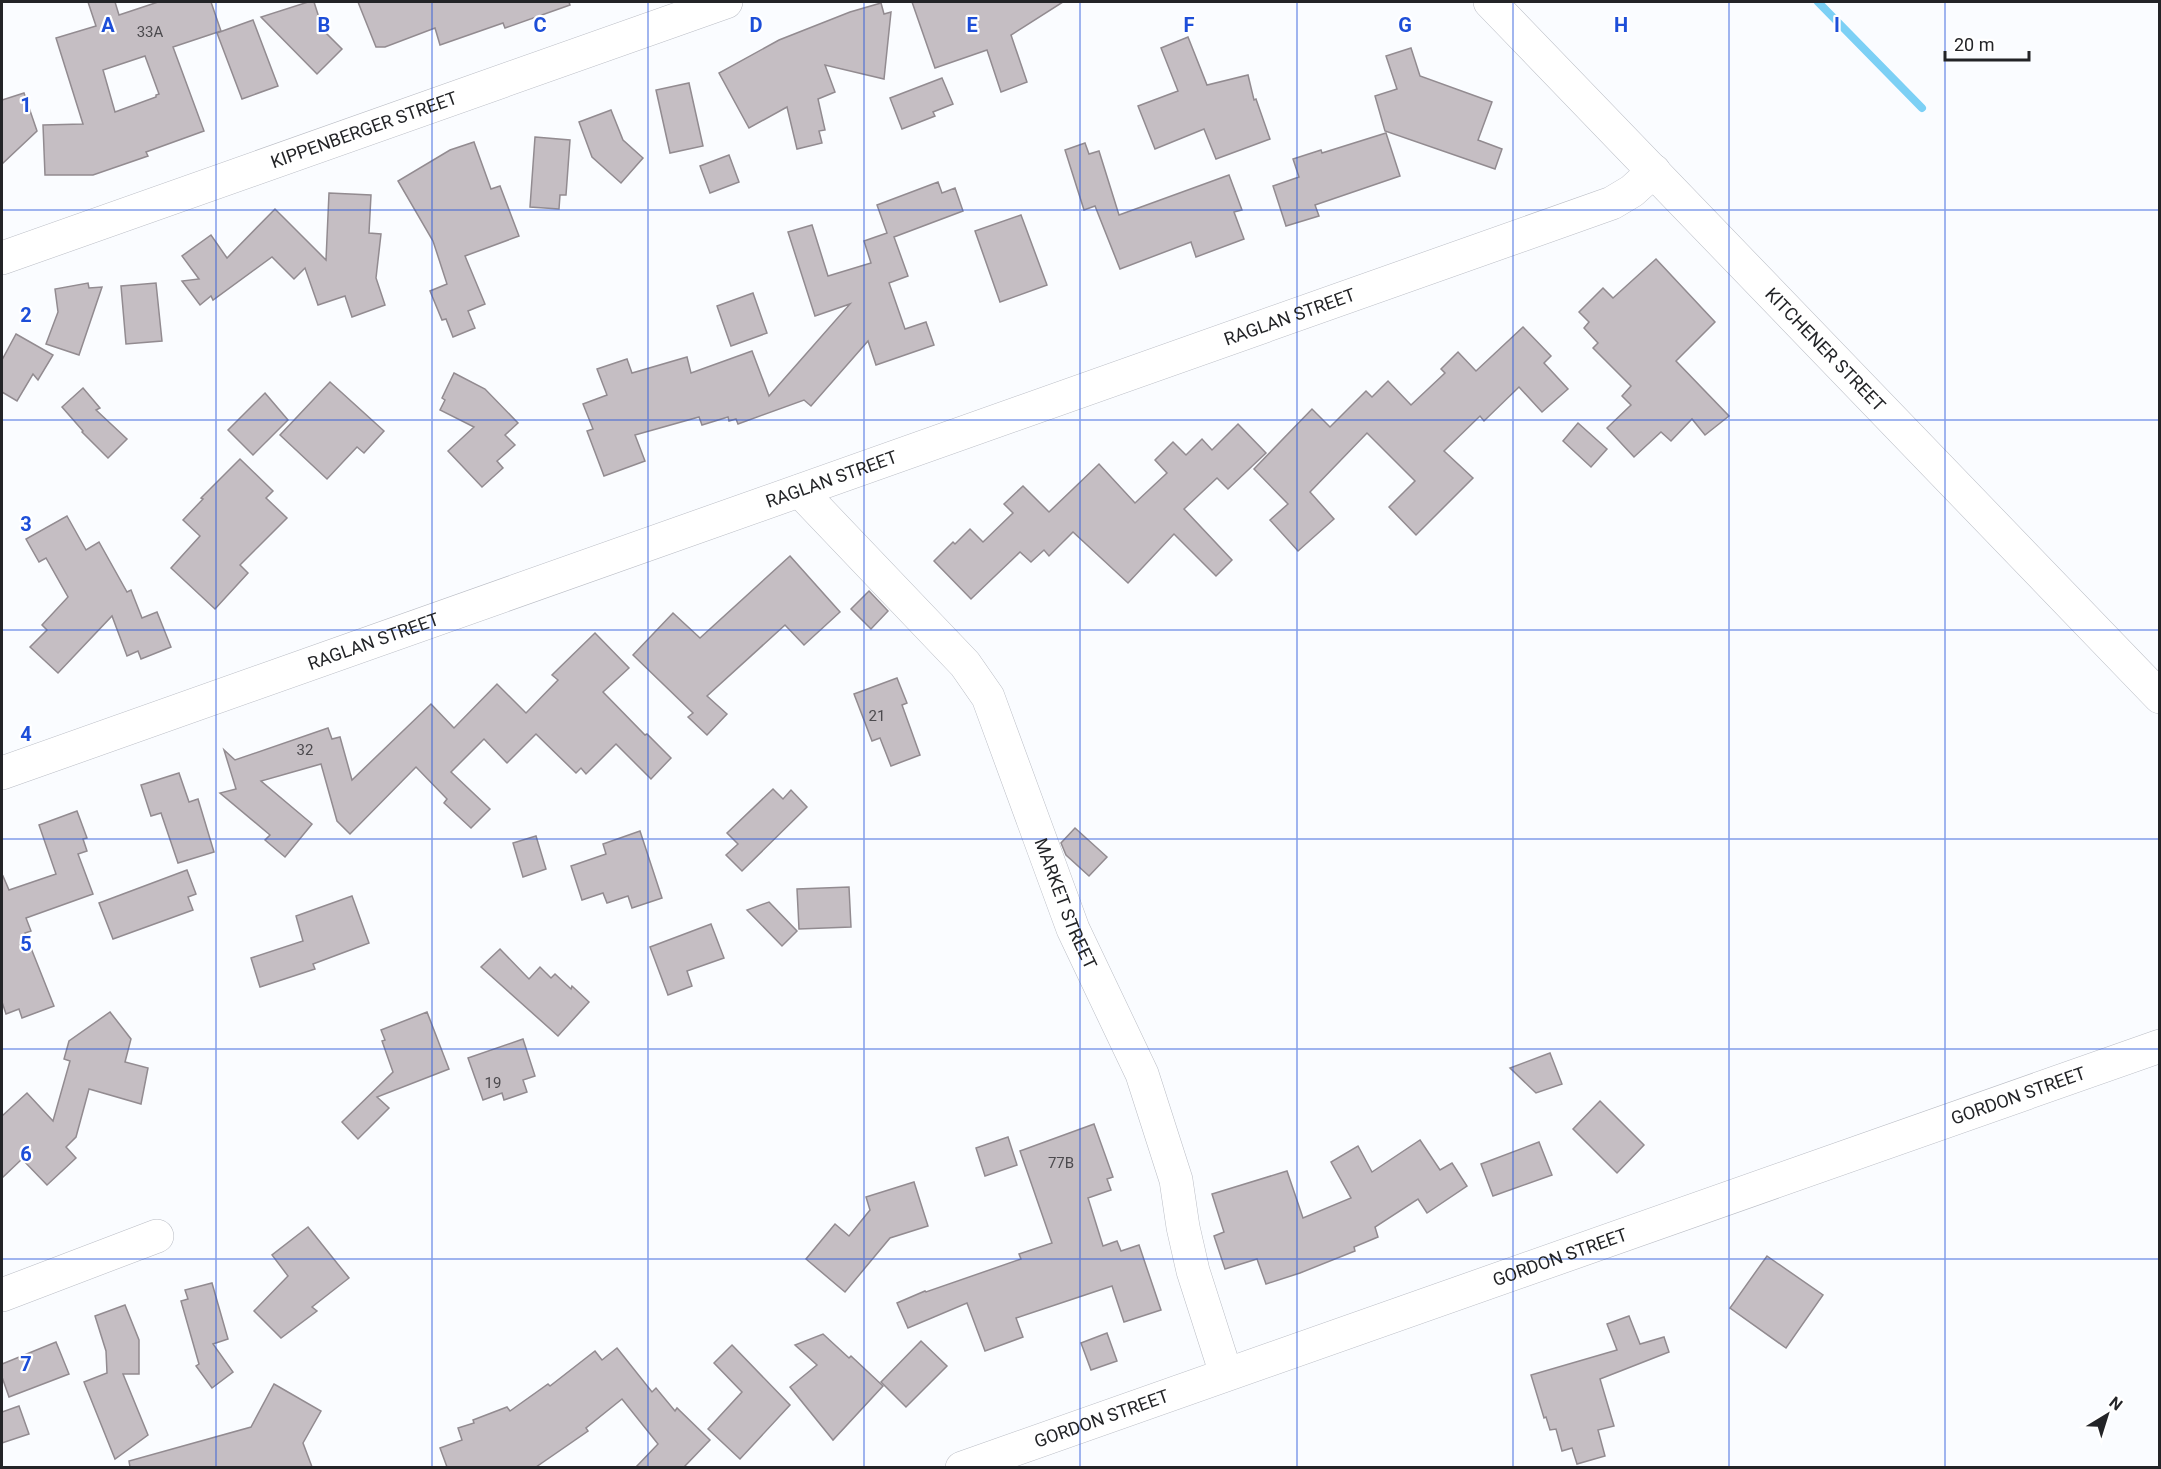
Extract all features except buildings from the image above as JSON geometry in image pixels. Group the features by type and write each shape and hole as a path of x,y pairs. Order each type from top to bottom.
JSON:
{"street":[{"name":"KIPPENBERGER STREET","path":"2,258 726,2"},
{"name":"KITCHENER STREET","path":"1490,2 2160,698"},
{"name":"RAGLAN STREET","path":"2,773 1612,203 1632,191 1654,171"},
{"name":"MARKET STREET","path":"800,491 965,663 988,697 1074,929 1142,1074 1176,1180 1193,1271 1226,1374"},
{"name":"GORDON STREET","path":"962,1467 2160,1046"},
{"path":"2,1294 157,1236"}],"waterway":[{"path":"1818,2 1922,108"}]}
